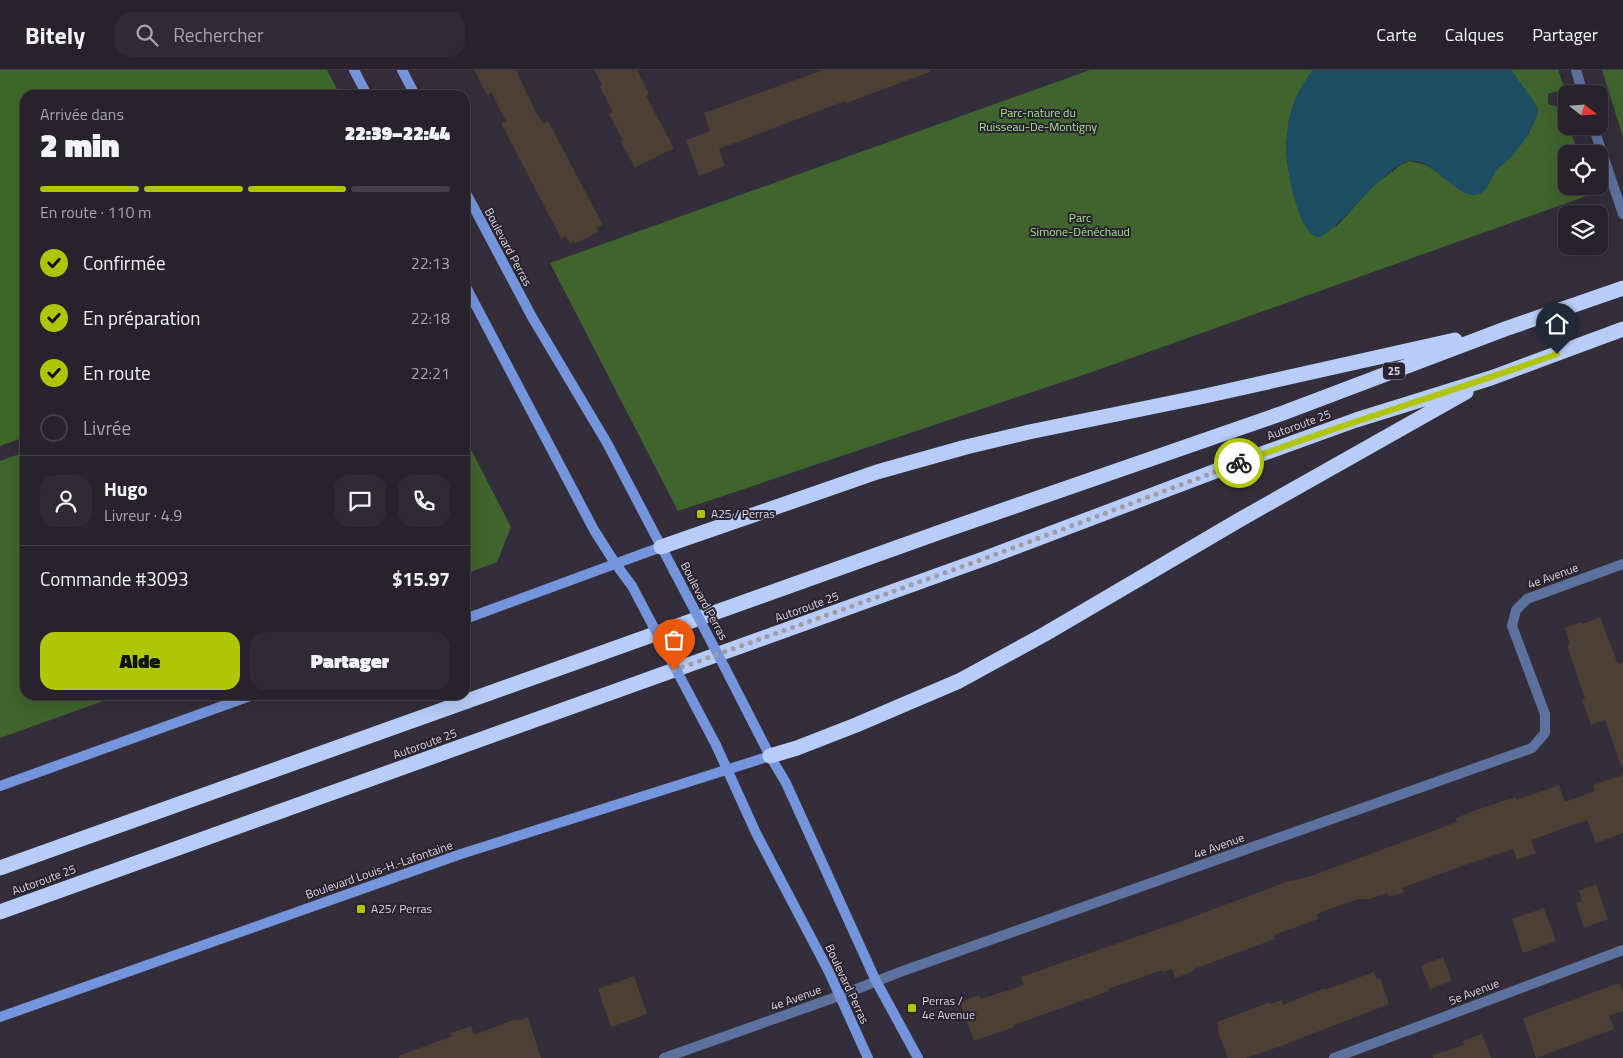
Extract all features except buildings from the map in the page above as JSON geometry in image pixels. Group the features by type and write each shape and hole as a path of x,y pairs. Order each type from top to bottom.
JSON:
{"highway":[{"name":"Autoroute 25","path":"0,868 946,530 1282,414 1505,329 1622,288"},
{"path":"661,547 877,472 958,449 1505,329"},
{"name":"Autoroute 25","path":"0,912 958,568 1356,420 1491,378 1623,330"},
{"path":"770,756 797,748 856,725 959,681 1045,634 1241,519 1491,378"}],"main road":[{"path":"354,70 364,90"},
{"path":"402,70 412,90"},
{"name":"Boulevard Perras","path":"470,200 532,317 607,443 770,756 786,783 876,981 918,1058"},
{"name":"Boulevard Perras","path":"470,294 594,530 632,586 716,745 756,833 828,970 868,1058"},
{"path":"470,617 661,547"},
{"path":"0,786 239,700"},
{"name":"Boulevard Louis-H.-Lafontaine","path":"0,1017 452,857 770,756"}],"street":[{"path":"1576,70 1580,85"},
{"path":"1597,135 1623,214"},
{"name":"4e Avenue","path":"664,1058 1532,748 1545,733 1545,714 1512,626 1516,610 1527,599 1623,564"},
{"name":"5e Avenue","path":"1334,1058 1623,950"}],"green space":[{"path":"0,70 327,70 337,90 20,90 20,439 0,446"},
{"name":"Parc Simone-Dénéchaud","path":"1090,70 1313,70 1297,95 1289,119 1286,147 1289,174 1336,227 1374,185 1409,161 1426,165 1438,173 1496,170 1510,158 1528,135 1538,109 1511,70 1558,70 1564,85 1558,85 1558,91 1548,94 1548,104 1558,107 1558,135 1572,135 1575,145 1558,145 1558,195 1589,195 1095,371 678,511 550,263"},
{"path":"1602,70 1623,70 1623,137 1608,85"},
{"path":"470,448 511,527 497,562 470,572"},
{"path":"20,454 20,700 106,700 0,738 0,461"}],"water":[{"path":"1313,70 1511,70 1537,107 1537,116 1522,143 1509,159 1497,169 1482,193 1474,195 1466,193 1457,189 1425,164 1417,161 1408,161 1397,166 1384,176 1333,227 1324,235 1317,237 1310,232 1298,211 1288,168 1286,147 1292,107 1301,88"}],"way so far":[{"path":"674,670 986,558 1239,463"}],"place":[{"name":"A25 / Perras","path":"701,514"},
{"name":"A25/ Perras","path":"361,909"},
{"name":"Perras / 4e Avenue","path":"912,1008"}],"route":[{"path":"1239,463 1356,420 1491,378 1557,354"}],"park label":[{"name":"Parc-nature du Ruisseau-De-Montigny","path":"1038,120"}]}
